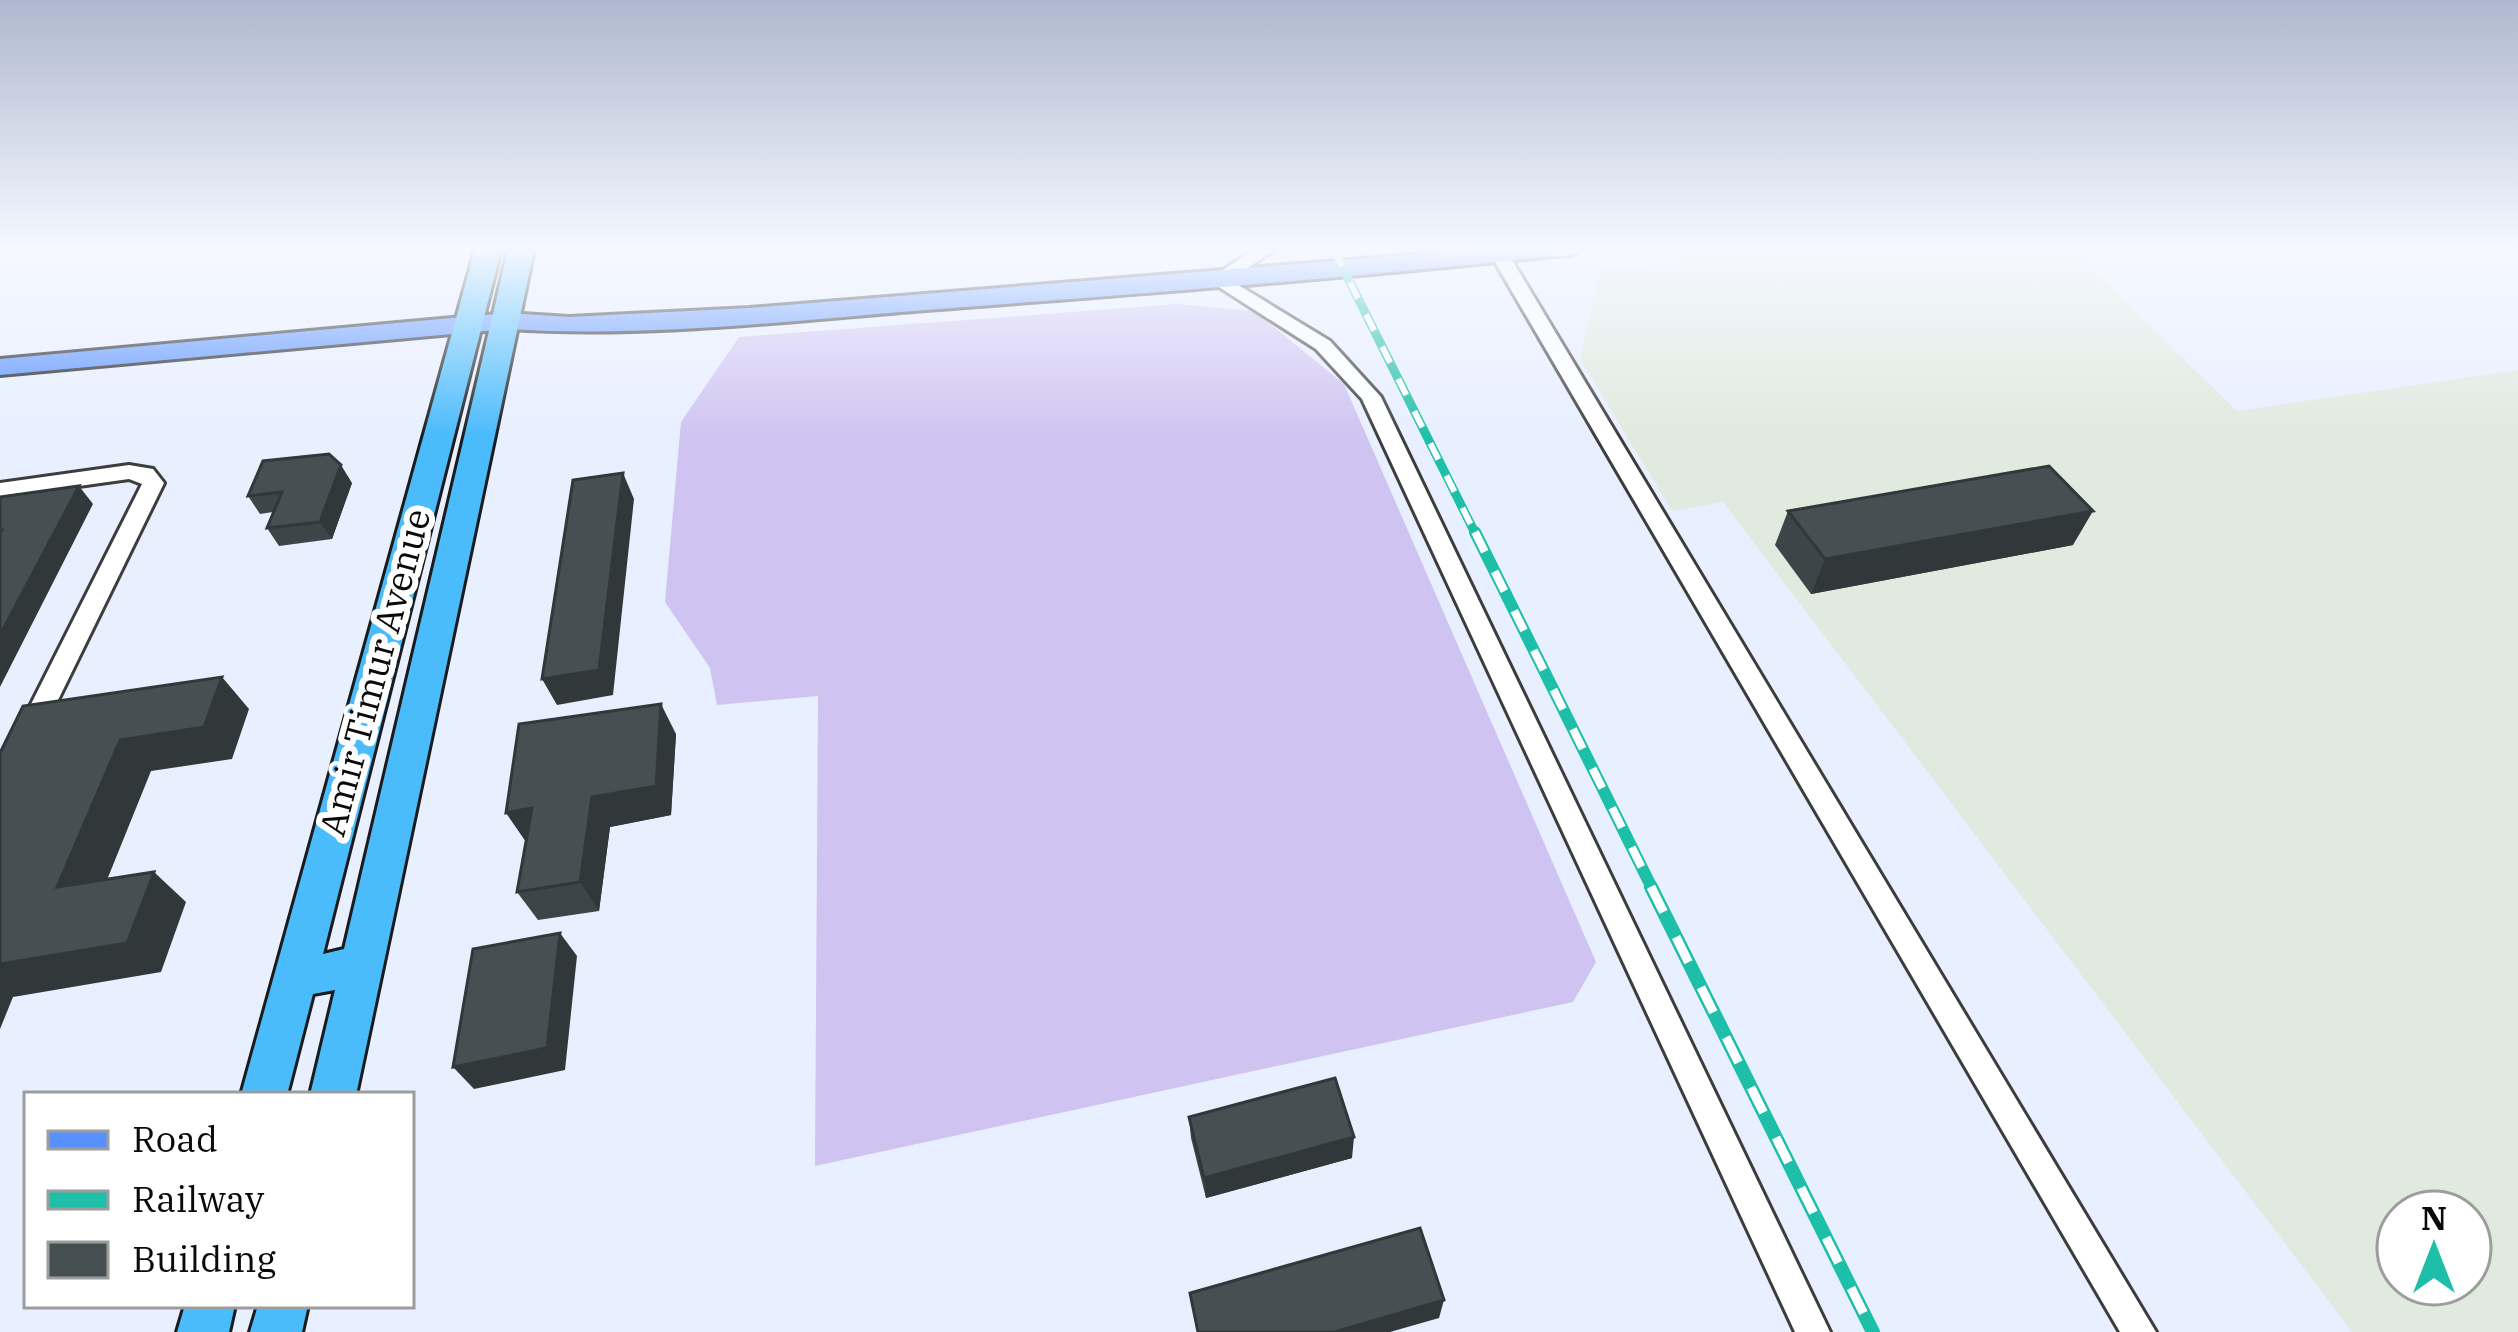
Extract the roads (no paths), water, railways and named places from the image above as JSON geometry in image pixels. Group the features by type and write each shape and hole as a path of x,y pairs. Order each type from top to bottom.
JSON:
{"highway":[{"name":"Amir Timur Avenue","path":"265,1092 469,312"},
{"name":"Amir Timur Avenue","path":"334,1092 509,312"},
{"path":"294,979 365,964"}],"main road":[{"path":"0,383 505,331 764,312"},
{"path":"0,367 462,335"}],"street":[{"path":"1269,312 1323,345 1371,397 1814,1332"},
{"path":"1534,312 2139,1332"},
{"path":"0,490 129,472 146,474 153,483 20,752"}],"railway":[{"path":"1365,312 1476,535"},
{"path":"1475,532 1653,890"},
{"path":"1651,887 1873,1332"}]}
